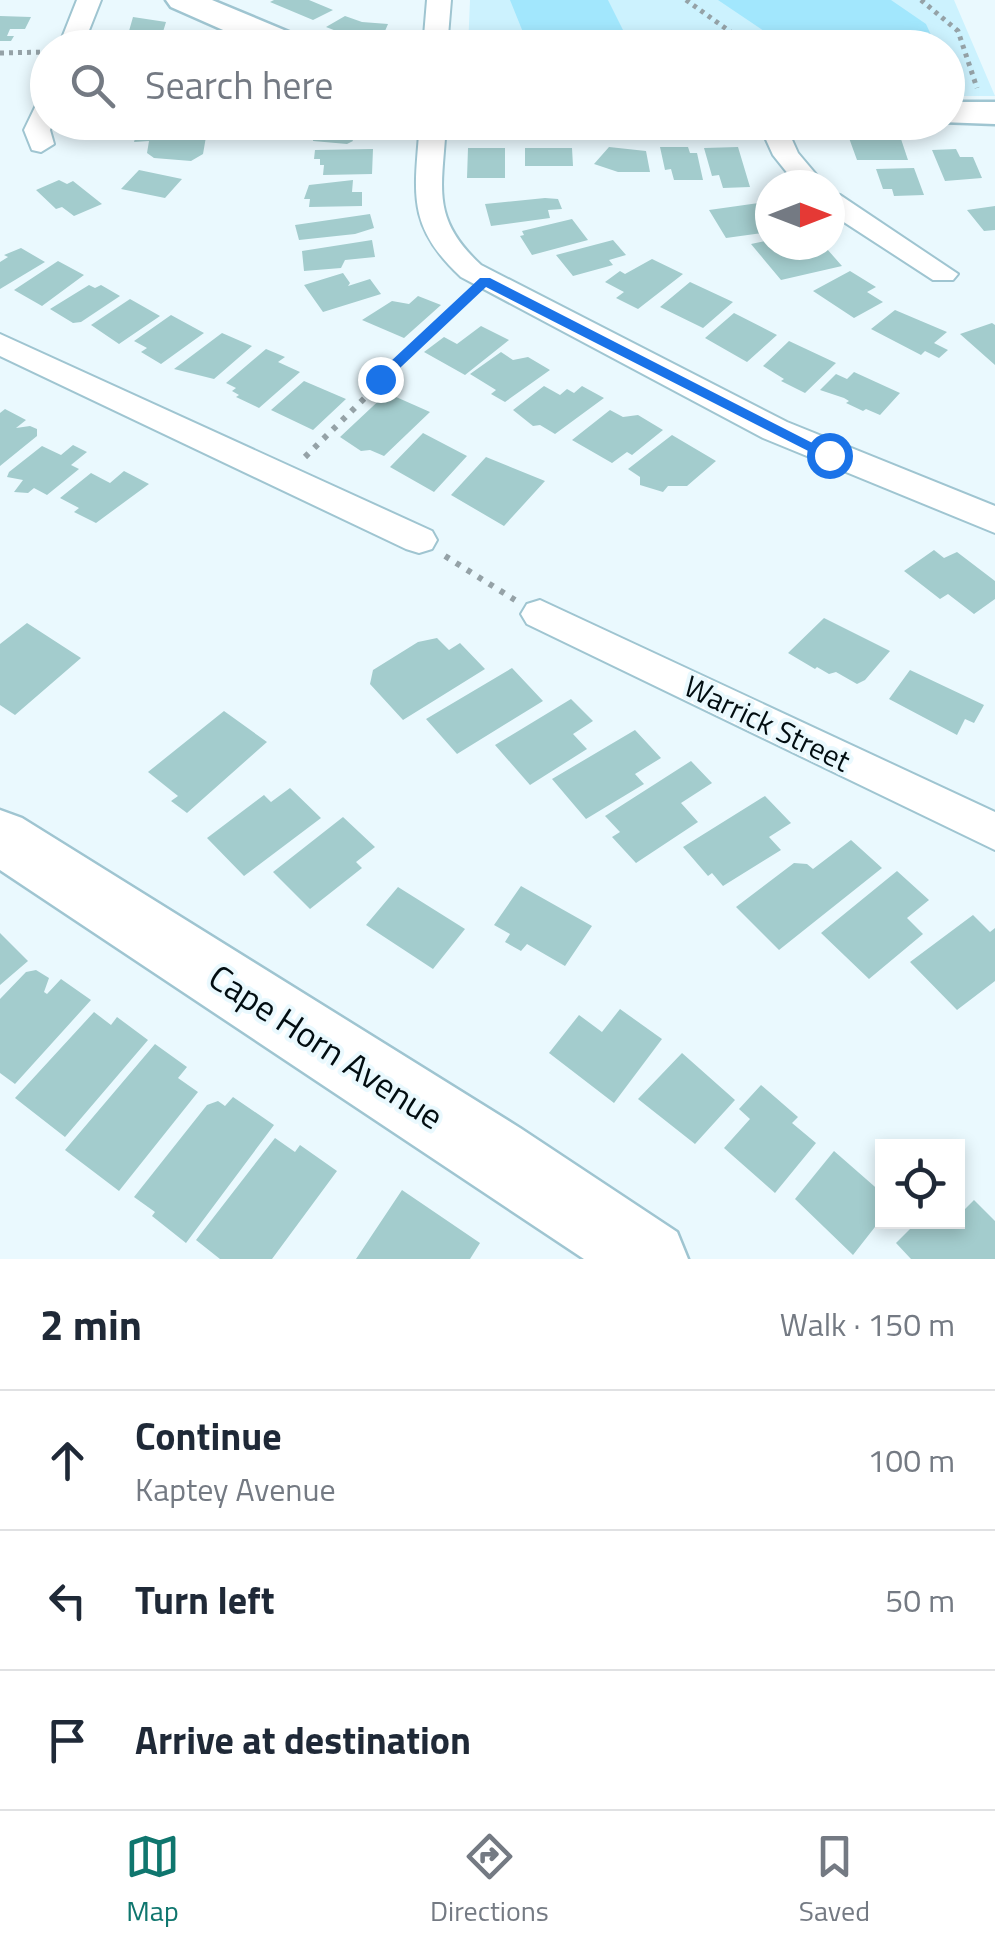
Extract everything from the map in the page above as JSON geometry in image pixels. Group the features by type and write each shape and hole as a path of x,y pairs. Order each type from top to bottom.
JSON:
{"street":[{"path":"77,30 88,0"},
{"path":"182,0 253,30"},
{"path":"436,30 439,0"},
{"path":"965,113 991,113"},
{"path":"40,140 41,144"},
{"path":"432,140 428,192 434,232 451,255 485,281 776,430 995,520"},
{"path":"779,140 798,170"},
{"path":"845,210 943,274"},
{"path":"0,344 419,540"},
{"name":"Warrick Street","path":"540,614 995,832"},
{"name":"Cape Horn Avenue","path":"0,838 494,1154 616,1250"}],"path":[{"path":"686,0 728,30"},
{"path":"921,0 957,30"},
{"path":"965,48 991,113"},
{"path":"0,53 30,52"},
{"path":"284,479 380,379 485,281"},
{"path":"419,540 540,614"}],"shaded area":[{"path":"470,0 954,0 995,96 965,96 965,30 469,30"},
{"path":"510,0 608,0 623,30 522,30"},
{"path":"718,0 891,0 929,30 763,30"}],"building":[{"path":"309,0 333,10 313,20 270,2"},
{"path":"0,16 31,17 25,29 10,29 7,36 14,36 11,41 0,41"},
{"path":"345,16 388,24 385,30 326,27"},
{"path":"133,17 166,22 164,30 129,30"},
{"path":"135,140 205,140 203,154 191,161 154,158 147,153 149,141"},
{"path":"352,140 353,141 347,144 313,141"},
{"path":"850,140 901,140 908,160 857,160"},
{"path":"609,147 646,151 650,172 618,172 594,164"},
{"path":"660,147 688,147 690,153 697,153 703,180 674,180 671,169 665,170"},
{"path":"738,147 750,187 723,188 719,175 712,176 704,148"},
{"path":"468,148 505,148 505,178 467,178"},
{"path":"525,148 572,148 573,166 525,166"},
{"path":"373,149 372,174 323,175 324,165 320,165 320,159 314,159 315,150"},
{"path":"956,149 960,157 973,157 982,178 945,181 932,150"},
{"path":"914,168 924,195 894,196 892,189 883,189 876,169"},
{"path":"139,170 182,179 165,198 121,189"},
{"path":"59,180 67,184 73,181 102,204 74,216 62,207 56,209 36,190"},
{"path":"353,180 352,192 362,192 362,206 309,207 310,199 304,199 309,185"},
{"path":"558,199 562,209 548,210 550,218 491,226 485,204"},
{"path":"755,203 755,234 726,238 709,210"},
{"path":"995,206 995,230 984,231 967,210"},
{"path":"370,214 374,228 355,234 299,240 295,225"},
{"path":"572,219 588,240 532,255 520,236 524,235 522,231"},
{"path":"372,240 375,257 345,260 341,268 304,271 302,251"},
{"path":"613,240 626,255 609,260 613,265 573,276 556,255"},
{"path":"21,248 45,262 0,289 0,262 8,257 4,255"},
{"path":"652,259 683,274 638,309 616,298 624,292 605,282 620,271 625,274"},
{"path":"764,260 837,260 842,266 781,280"},
{"path":"58,261 84,275 42,306 14,290"},
{"path":"850,271 876,287 867,292 883,302 854,318 813,291"},
{"path":"343,273 348,286 370,279 381,294 323,312 304,285"},
{"path":"690,282 733,302 703,328 660,307"},
{"path":"89,285 101,285 120,296 81,322 73,323 50,309"},
{"path":"418,296 441,305 404,338 362,320 392,301 409,304"},
{"path":"130,299 160,316 119,344 91,325"},
{"path":"895,310 947,332 934,343 948,350 939,358 925,351 921,355 871,329"},
{"path":"734,313 777,335 747,362 705,338"},
{"path":"171,315 204,333 161,364 141,352 147,348 134,341"},
{"path":"995,325 995,365 960,334"},
{"path":"481,326 509,340 465,375 424,352 444,337 457,344"},
{"path":"222,333 252,346 214,379 174,369"},
{"path":"789,341 836,363 805,393 763,366"},
{"path":"266,349 285,357 278,362 300,372 259,408 236,397 239,395 232,391 236,388 226,383"},
{"path":"501,352 513,360 528,357 550,370 505,402 491,394 496,390 470,374"},
{"path":"854,372 900,393 880,415 820,390 836,374 847,379"},
{"path":"304,381 346,399 313,430 271,410"},
{"path":"544,386 560,395 567,389 574,393 582,386 604,398 555,434 540,425 533,426 513,410"},
{"path":"387,393 430,412 384,456 361,451 340,437"},
{"path":"5,409 26,420 16,428 30,426 37,429 37,436 0,466 0,413"},
{"path":"610,410 623,417 638,415 663,430 632,455 627,452 612,463 572,440"},
{"path":"423,433 467,456 434,492 390,467"},
{"path":"672,435 716,461 687,486 668,486 663,492 640,485 640,477 628,469"},
{"path":"73,445 87,452 71,465 79,469 47,495 34,488 28,493 14,492 23,480 7,477 9,472 42,446 61,455"},
{"path":"486,457 545,481 504,526 451,495"},
{"path":"124,471 149,484 96,523 74,512 79,508 60,498 91,473 110,483"},
{"path":"934,550 944,558 957,552 995,581 995,599 974,614 948,594 940,599 904,571"},
{"path":"824,618 890,651 865,680 857,684 836,672 815,669 788,653"},
{"path":"27,623 81,658 15,715 0,705 0,644"},
{"path":"437,638 449,650 460,643 485,669 403,720 370,684 373,670 418,642"},
{"path":"512,668 543,701 457,754 426,719"},
{"path":"910,670 984,705 974,723 965,719 957,735 889,699"},
{"path":"571,699 593,721 573,734 587,749 530,785 495,745"},
{"path":"224,711 267,742 187,813 171,801 178,796 148,772"},
{"path":"635,730 661,758 635,774 644,784 586,819 552,779"},
{"path":"691,761 712,783 681,803 698,822 636,863 612,837 620,832 605,816"},
{"path":"290,788 321,818 244,876 207,838 264,795 271,802"},
{"path":"765,796 791,823 769,837 781,850 723,886 712,873 708,876 683,847"},
{"path":"343,817 375,847 356,862 362,868 310,909 273,872"},
{"path":"851,840 882,868 779,950 736,907 794,863 813,869"},
{"path":"897,871 929,900 907,918 923,934 869,979 821,933"},
{"path":"521,886 592,926 565,966 527,944 521,951 505,942 510,934 494,925"},
{"path":"398,887 465,929 433,969 366,925"},
{"path":"973,915 990,932 995,928 995,981 957,1010 910,962"},
{"path":"0,933 28,961 0,985"},
{"path":"36,970 49,978 44,992 47,994 61,979 91,1000 15,1084 0,1073 0,999 26,972"},
{"path":"620,1009 662,1039 614,1103 549,1053 579,1015 602,1032"},
{"path":"94,1012 111,1025 117,1017 148,1040 65,1137 15,1098"},
{"path":"155,1044 187,1067 178,1078 198,1092 119,1191 65,1150"},
{"path":"682,1053 735,1100 695,1144 638,1099"},
{"path":"761,1085 798,1117 792,1123 816,1143 775,1193 724,1148 750,1119 739,1109"},
{"path":"233,1097 274,1125 186,1243 134,1197 207,1105 218,1101 225,1106"},
{"path":"275,1138 295,1152 300,1145 337,1171 272,1259 220,1259 196,1240"},
{"path":"834,1151 875,1187 875,1227 853,1255 795,1199"},
{"path":"402,1190 480,1243 470,1259 356,1259"},
{"path":"974,1200 995,1221 995,1259 911,1259 896,1243 910,1229 965,1229 965,1209"}],"route":[{"path":"380,379 485,281 829,455"}]}
